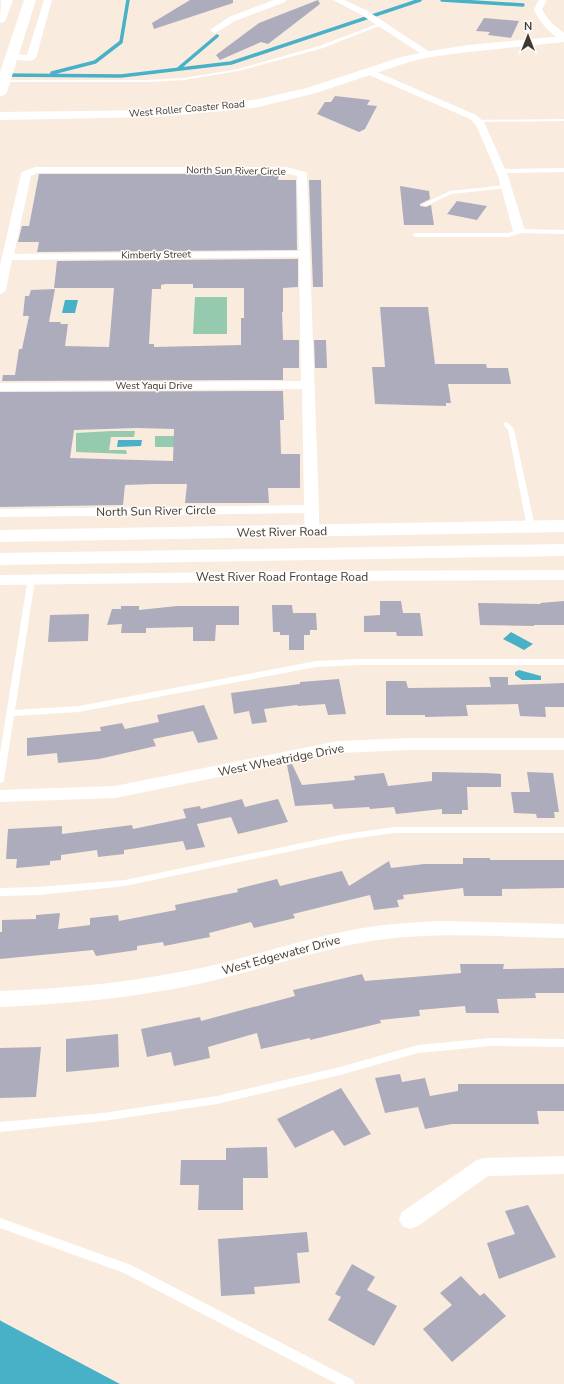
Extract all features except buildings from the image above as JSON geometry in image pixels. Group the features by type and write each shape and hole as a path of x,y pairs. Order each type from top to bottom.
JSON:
{"main road":[{"path":"5,76 30,0"},
{"name":"West River Road","path":"0,536 564,526"},
{"name":"West River Road","path":"0,559 564,550"}],"street":[{"path":"5,76 31,58 48,0"},
{"path":"251,0 265,6"},
{"path":"214,30 232,19 282,0"},
{"path":"337,0 363,12 429,54"},
{"path":"543,0 538,9 540,15 564,38"},
{"name":"West Roller Coaster Road","path":"0,116 133,114 226,108 297,95 397,62 429,54 564,38"},
{"path":"370,72 473,117 480,124 501,171 519,231"},
{"name":"North Sun River Circle","path":"0,290 4,257 26,174 35,170 286,170 302,174 312,531"},
{"name":"Kimberly Street","path":"4,257 304,254"},
{"name":"West Yaqui Drive","path":"0,387 308,385"},
{"name":"North Sun River Circle","path":"0,513 312,509"},
{"name":"West River Road Frontage Road","path":"0,580 564,576"},
{"name":"West Wheatridge Drive","path":"0,796 115,792 338,747 410,744 564,744"},
{"name":"West Edgewater Drive","path":"0,999 44,998 112,991 182,979 223,971 333,940 402,930 564,931"},
{"path":"410,1219 484,1167 564,1166"}],"lane":[{"path":"5,76 147,81 184,79 238,70 321,47 382,24"},
{"path":"477,121 564,120"},
{"path":"501,171 564,170"},
{"path":"424,205 450,193 506,187"},
{"path":"415,235 509,235 519,231 564,232"},
{"path":"506,424 511,429 531,527"},
{"path":"0,780 31,580"},
{"path":"11,713 79,709 316,664 357,662 564,662"},
{"path":"0,892 39,892 125,883 345,837 394,830 564,830"},
{"path":"0,1126 103,1117 217,1100 340,1071 418,1049 491,1042 564,1043"},
{"path":"0,1223 128,1269 349,1384"}],"green space":[{"path":"195,297 227,297 227,334 193,334"},
{"path":"135,431 134,437 111,437 109,450 126,450 127,454 76,452 76,433"},
{"path":"155,436 181,436 180,447 155,447"}],"water":[{"path":"65,300 78,300 75,313 62,313"},
{"path":"118,440 142,440 141,446 117,447"},
{"path":"511,632 533,644 524,650 503,639"},
{"path":"519,670 541,676 541,680 522,680 515,675 515,672"},
{"path":"0,1320 1,1321 120,1384 0,1384"}],"waterway":[{"path":"52,73 95,62 121,42 128,0"},
{"path":"0,75 121,76 231,63 420,0"},
{"path":"442,0 523,5"},
{"path":"178,69 217,36"}]}
